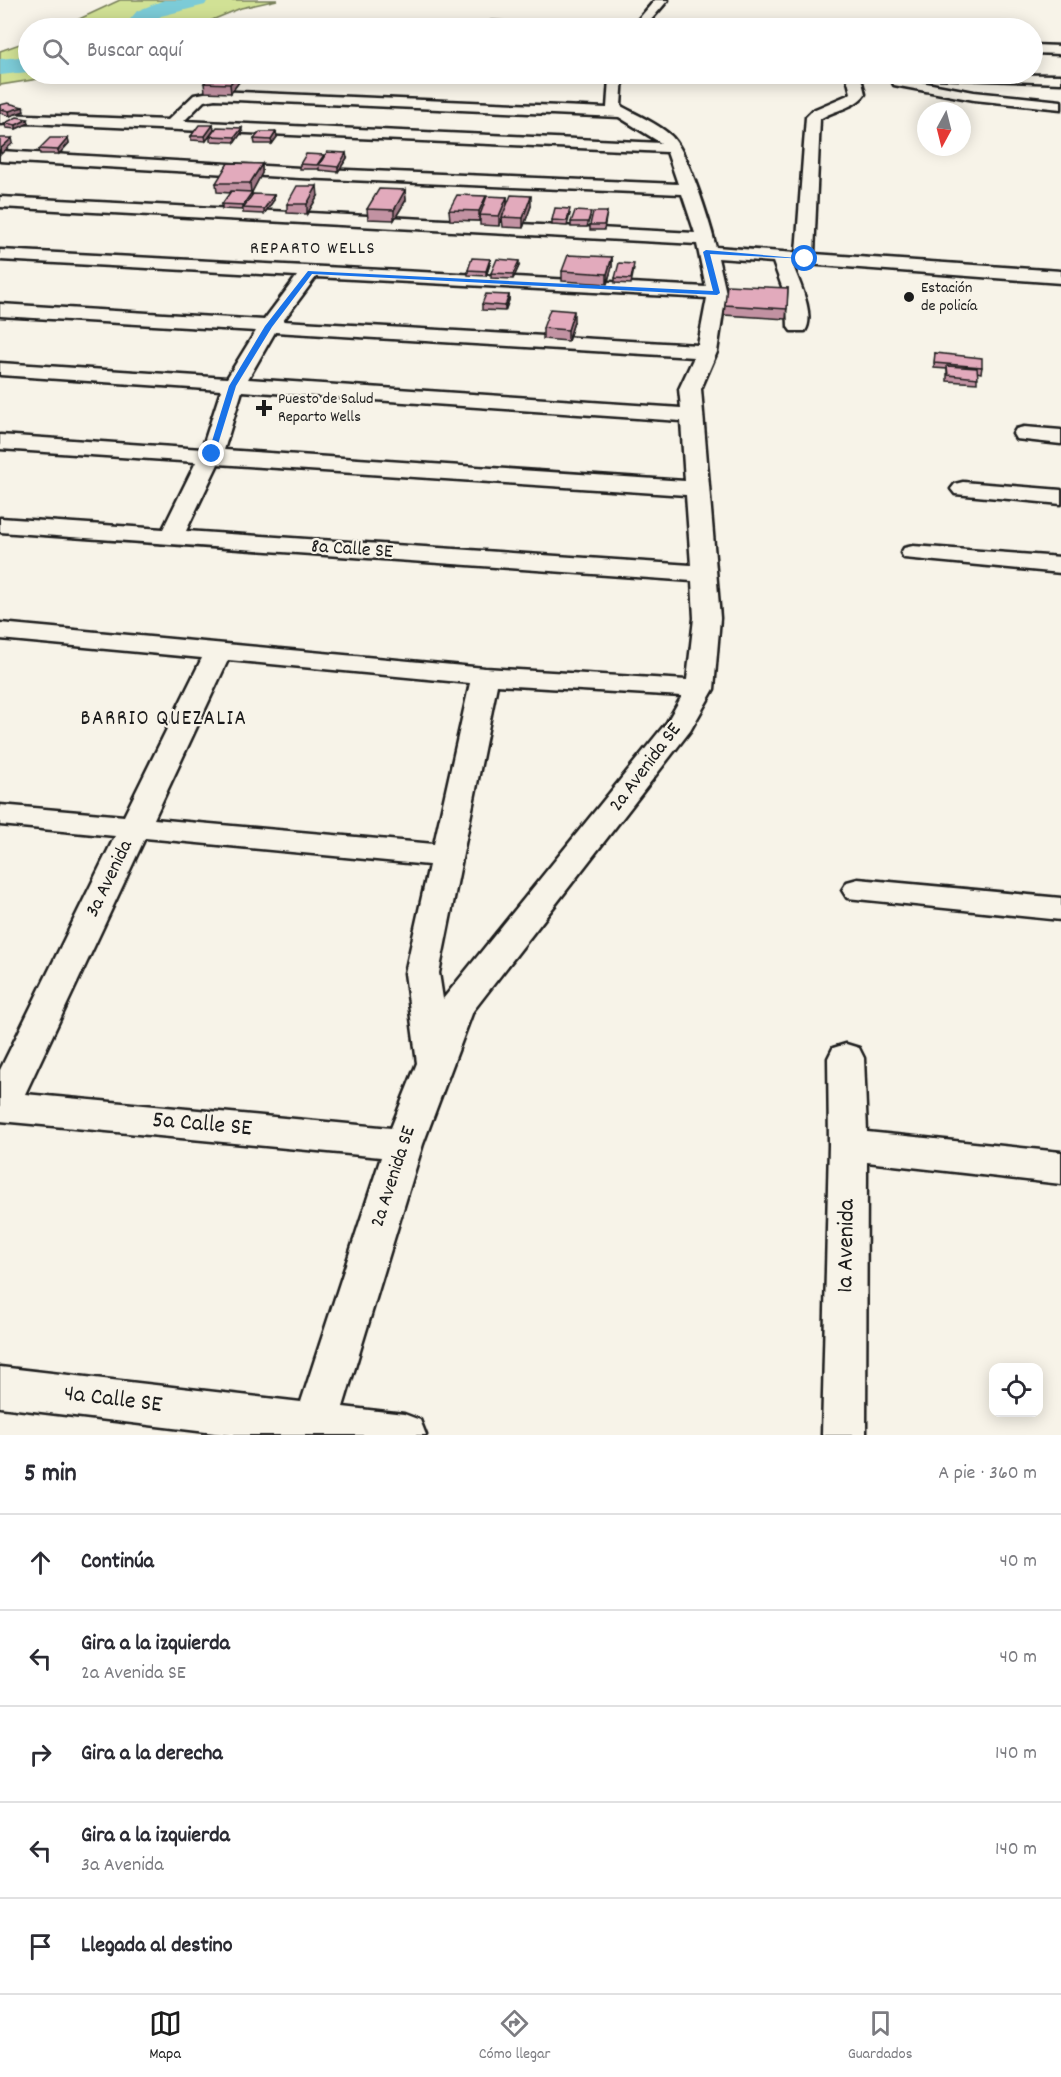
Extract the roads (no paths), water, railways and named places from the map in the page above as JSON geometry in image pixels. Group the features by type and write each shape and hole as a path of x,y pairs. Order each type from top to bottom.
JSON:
{"street":[{"path":"646,18 662,0"},
{"path":"1043,49 1061,50"},
{"path":"1043,78 1061,79"},
{"path":"615,84 614,108 665,138 673,148"},
{"path":"805,259 813,117 820,111 853,99 858,94 856,84"},
{"path":"923,84 974,96 1061,105"},
{"path":"171,125 199,98 216,95 621,113"},
{"path":"0,119 28,118 673,148"},
{"name":"2a Avenida SE","path":"313,1430 404,1144 458,1006 588,845 680,724 700,689 707,618 690,388 707,352 717,293 701,223 686,189 673,148"},
{"path":"0,156 686,189"},
{"path":"189,211 218,168"},
{"path":"0,202 189,211 705,245 780,257 1061,278"},
{"path":"0,255 717,293"},
{"path":"780,257 797,300 798,327"},
{"path":"171,537 212,454 233,386 269,326 310,272"},
{"path":"0,310 707,352"},
{"path":"0,369 691,415"},
{"path":"1024,434 1061,437"},
{"path":"0,442 212,454 697,489"},
{"path":"963,489 1061,496"},
{"name":"8a Calle SE","path":"0,525 704,574"},
{"path":"913,553 1061,565"},
{"path":"0,631 485,676 700,689"},
{"name":"3a Avenida","path":"0,1106 219,651"},
{"path":"435,1064 422,973 485,676"},
{"path":"0,815 447,856"},
{"path":"858,890 1061,909"},
{"name":"1a Avenida","path":"844,1435 848,1145 846,1058"},
{"name":"5a Calle SE","path":"0,1106 404,1144"},
{"path":"848,1145 1061,1168"},
{"name":"4a Calle SE","path":"0,1387 313,1430 404,1435"}],"waterway":[{"path":"143,18 152,11 170,5 197,0"},
{"path":"0,67 18,65"}],"place":[{"name":"Estación de policía","path":"909,297"},
{"name":"Puesto de Salud Reparto Wells","path":"264,408"}],"district":[{"name":"REPARTO WELLS","path":"313,249"},
{"name":"BARRIO QUEZALIA","path":"164,720"}]}
